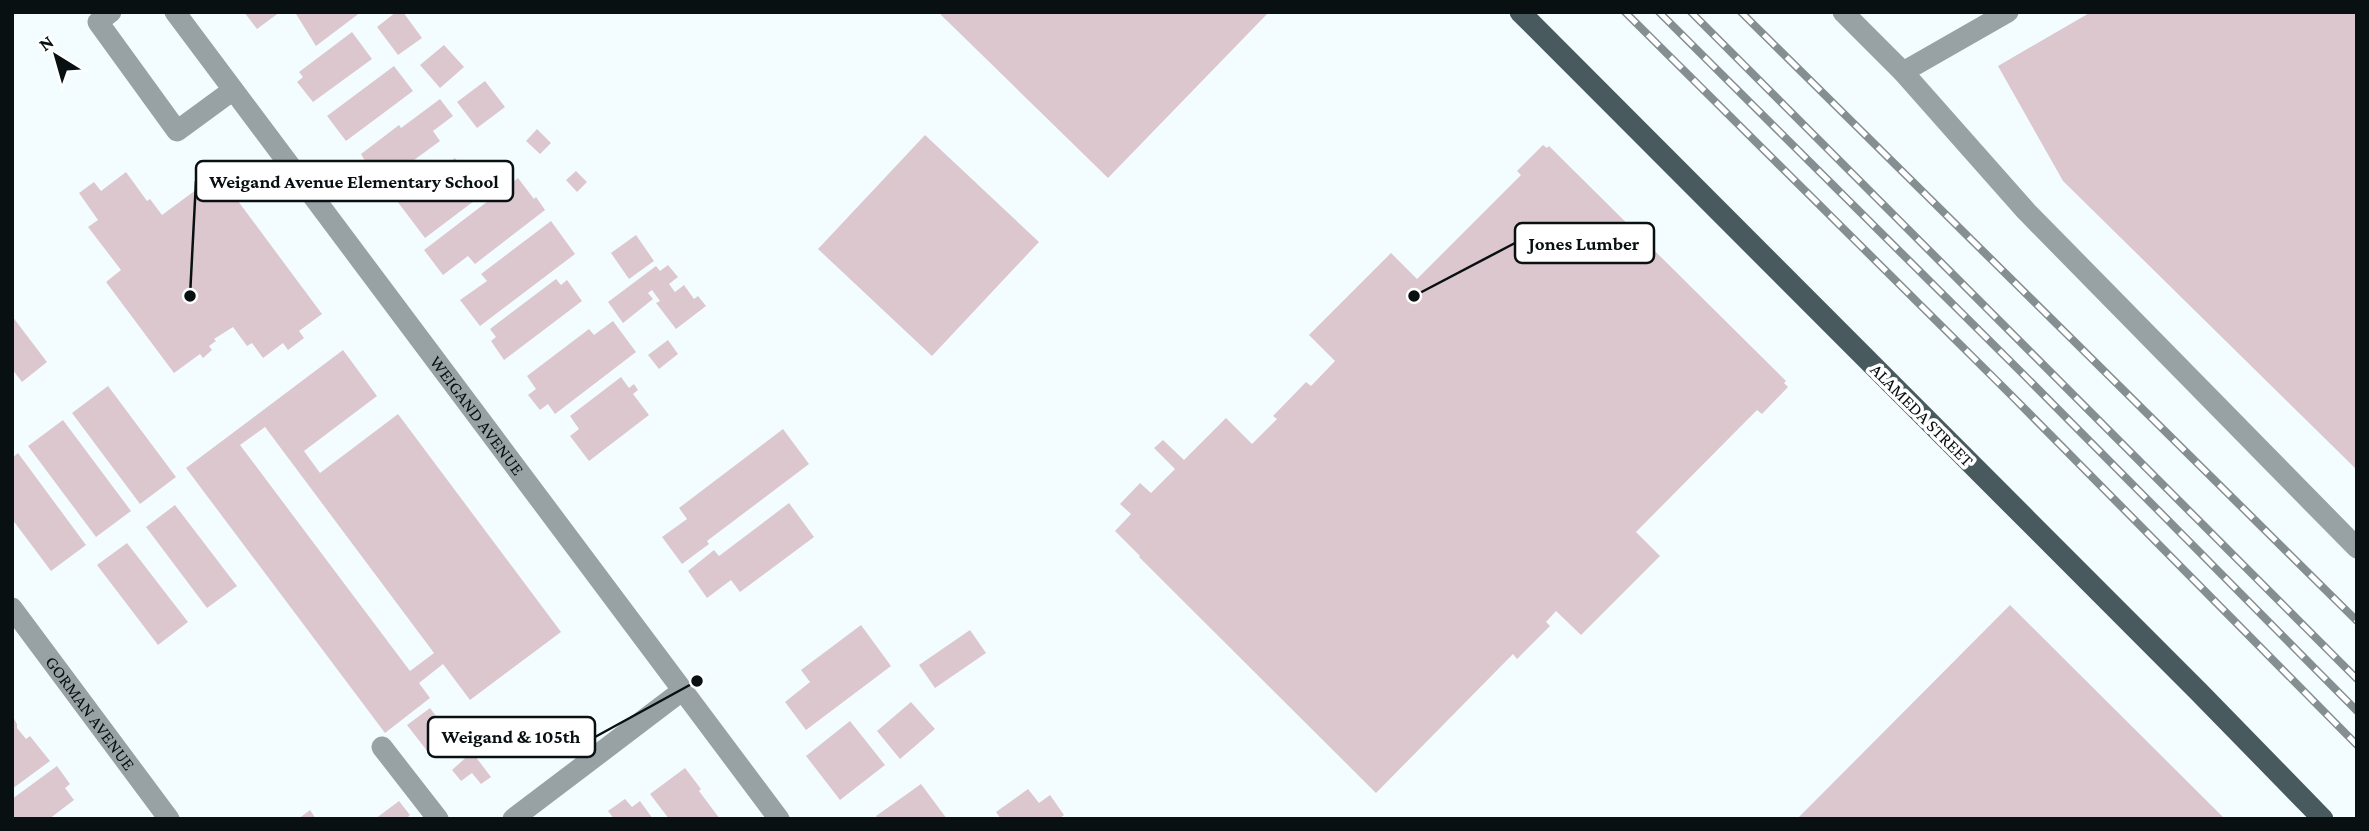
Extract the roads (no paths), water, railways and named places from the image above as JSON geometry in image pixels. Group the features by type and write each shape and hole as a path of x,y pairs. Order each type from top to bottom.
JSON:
{"main road":[{"name":"ALAMEDA STREET","path":"1520,12 2323,819"}],"street":[{"path":"111,12 98,22 177,131 233,90"},
{"name":"WEIGAND AVENUE","path":"175,12 779,819"},
{"path":"1843,12 1903,72 2026,211 2357,548"},
{"path":"1903,72 2008,12"},
{"name":"GORMAN AVENUE","path":"12,608 169,819"},
{"path":"513,819 683,690"},
{"path":"382,747 438,819"}],"railway":[{"path":"1625,12 2010,394 2357,745"},
{"path":"1659,12 2357,711"},
{"path":"1691,12 2357,679"},
{"path":"1741,12 2357,621"}],"place":[{"name":"Weigand Avenue Elementary School","path":"190,296"},
{"name":"Jones Lumber","path":"1414,296"},
{"name":"Weigand & 105th","path":"697,681"}]}
